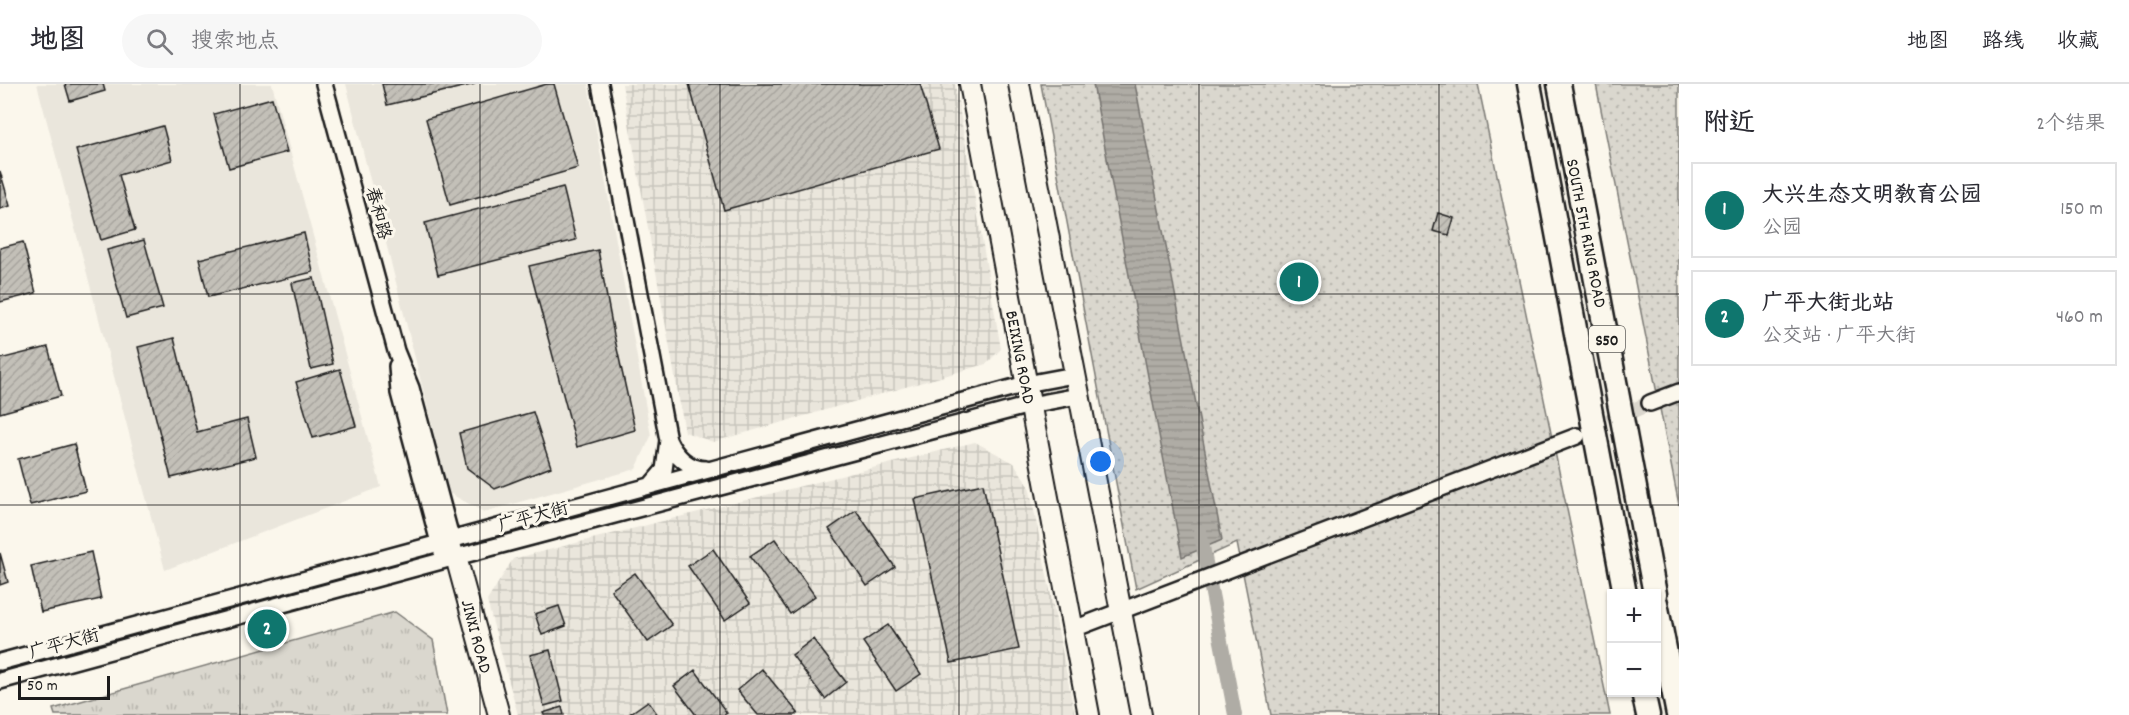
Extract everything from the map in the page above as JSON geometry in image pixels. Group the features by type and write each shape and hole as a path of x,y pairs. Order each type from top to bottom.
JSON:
{"highway":[{"name":"SOUTH 5TH RING ROAD","path":"1529,84 1624,589"},
{"name":"SOUTH 5TH RING ROAD","path":"1558,84 1654,589"},
{"path":"1661,628 1678,715"},
{"path":"1644,697 1648,715"}],"main road":[{"name":"BEIXING ROAD","path":"970,84 1071,630 1089,715"},
{"path":"1019,84 1141,715"},
{"name":"JINXI ROAD","path":"447,549 485,715"},
{"name":"JINXI ROAD","path":"447,549 499,715"}],"street":[{"name":"春和路","path":"324,84 396,351 399,393 447,549"},
{"path":"600,84 668,440 675,454 686,462 699,468 710,468"},
{"name":"广平大街","path":"0,681 447,549 651,484 1026,384 1074,375"},
{"path":"1650,403 1679,392"},
{"name":"广平大街","path":"0,661 1030,405 1078,396"},
{"path":"1071,630 1577,436"},
{"path":"651,484 664,470 668,440"}],"shaded area":[{"path":"37,84 272,84 381,487 165,570"},
{"path":"346,84 588,84 651,436 636,469 484,512 449,493"},
{"path":"622,84 955,84 1001,349 986,364 713,442 685,432"},
{"path":"1093,84 1135,84 1222,540 1182,557"},
{"path":"975,442 1014,463 1029,486 1075,715 518,715 487,601 513,559"}],"green space":[{"path":"1041,84 1478,84 1610,715 1271,715 1237,543 1136,589"},
{"path":"1596,84 1679,84 1679,505"},
{"path":"395,612 433,640 447,715 55,715 53,709"}],"building":[{"path":"65,84 103,84 105,91 70,101"},
{"path":"382,84 475,84 387,105"},
{"path":"547,84 554,84 578,168 450,205 426,119"},
{"path":"689,84 920,84 939,149 724,210"},
{"path":"272,98 287,152 229,168 214,114"},
{"path":"163,126 172,160 119,175 135,230 101,240 76,150"},
{"path":"0,171 10,206 0,209"},
{"path":"563,187 576,240 438,275 425,223"},
{"path":"1438,213 1454,218 1449,235 1433,231"},
{"path":"304,233 313,272 208,297 199,259"},
{"path":"144,240 163,308 126,318 107,250"},
{"path":"23,242 36,293 0,302 0,248"},
{"path":"598,250 635,430 577,447 529,266"},
{"path":"314,278 333,364 311,369 292,283"},
{"path":"174,338 197,432 247,419 256,457 171,478 138,347"},
{"path":"48,347 61,396 0,413 0,359"},
{"path":"340,369 356,426 313,438 296,382"},
{"path":"533,412 551,467 495,489 467,468 459,433"},
{"path":"74,444 86,491 30,505 18,459"},
{"path":"983,484 1019,649 951,663 915,499"},
{"path":"856,510 895,567 867,586 829,529"},
{"path":"775,539 815,596 790,614 750,556"},
{"path":"713,549 750,603 725,620 688,566"},
{"path":"91,552 101,599 41,612 31,566"},
{"path":"0,553 8,582 0,585"},
{"path":"635,573 672,625 648,642 611,590"},
{"path":"559,606 566,626 542,635 535,614"},
{"path":"888,625 921,674 896,691 863,642"},
{"path":"813,639 846,682 825,699 792,655"},
{"path":"550,650 563,701 544,706 530,655"},
{"path":"762,669 798,713 796,715 758,715 737,690"},
{"path":"695,670 727,713 724,715 696,715 674,686"},
{"path":"648,701 658,715 628,715"},
{"path":"562,707 564,715 544,715 543,713"}],"waterway":[{"path":"1200,531 1235,715"}],"tunnel":[{"path":"1587,431 1650,403"}],"place":[{"name":"大兴生态文明教育公园","path":"1299,282"},
{"name":"广平大街北站","path":"267,629"}]}
